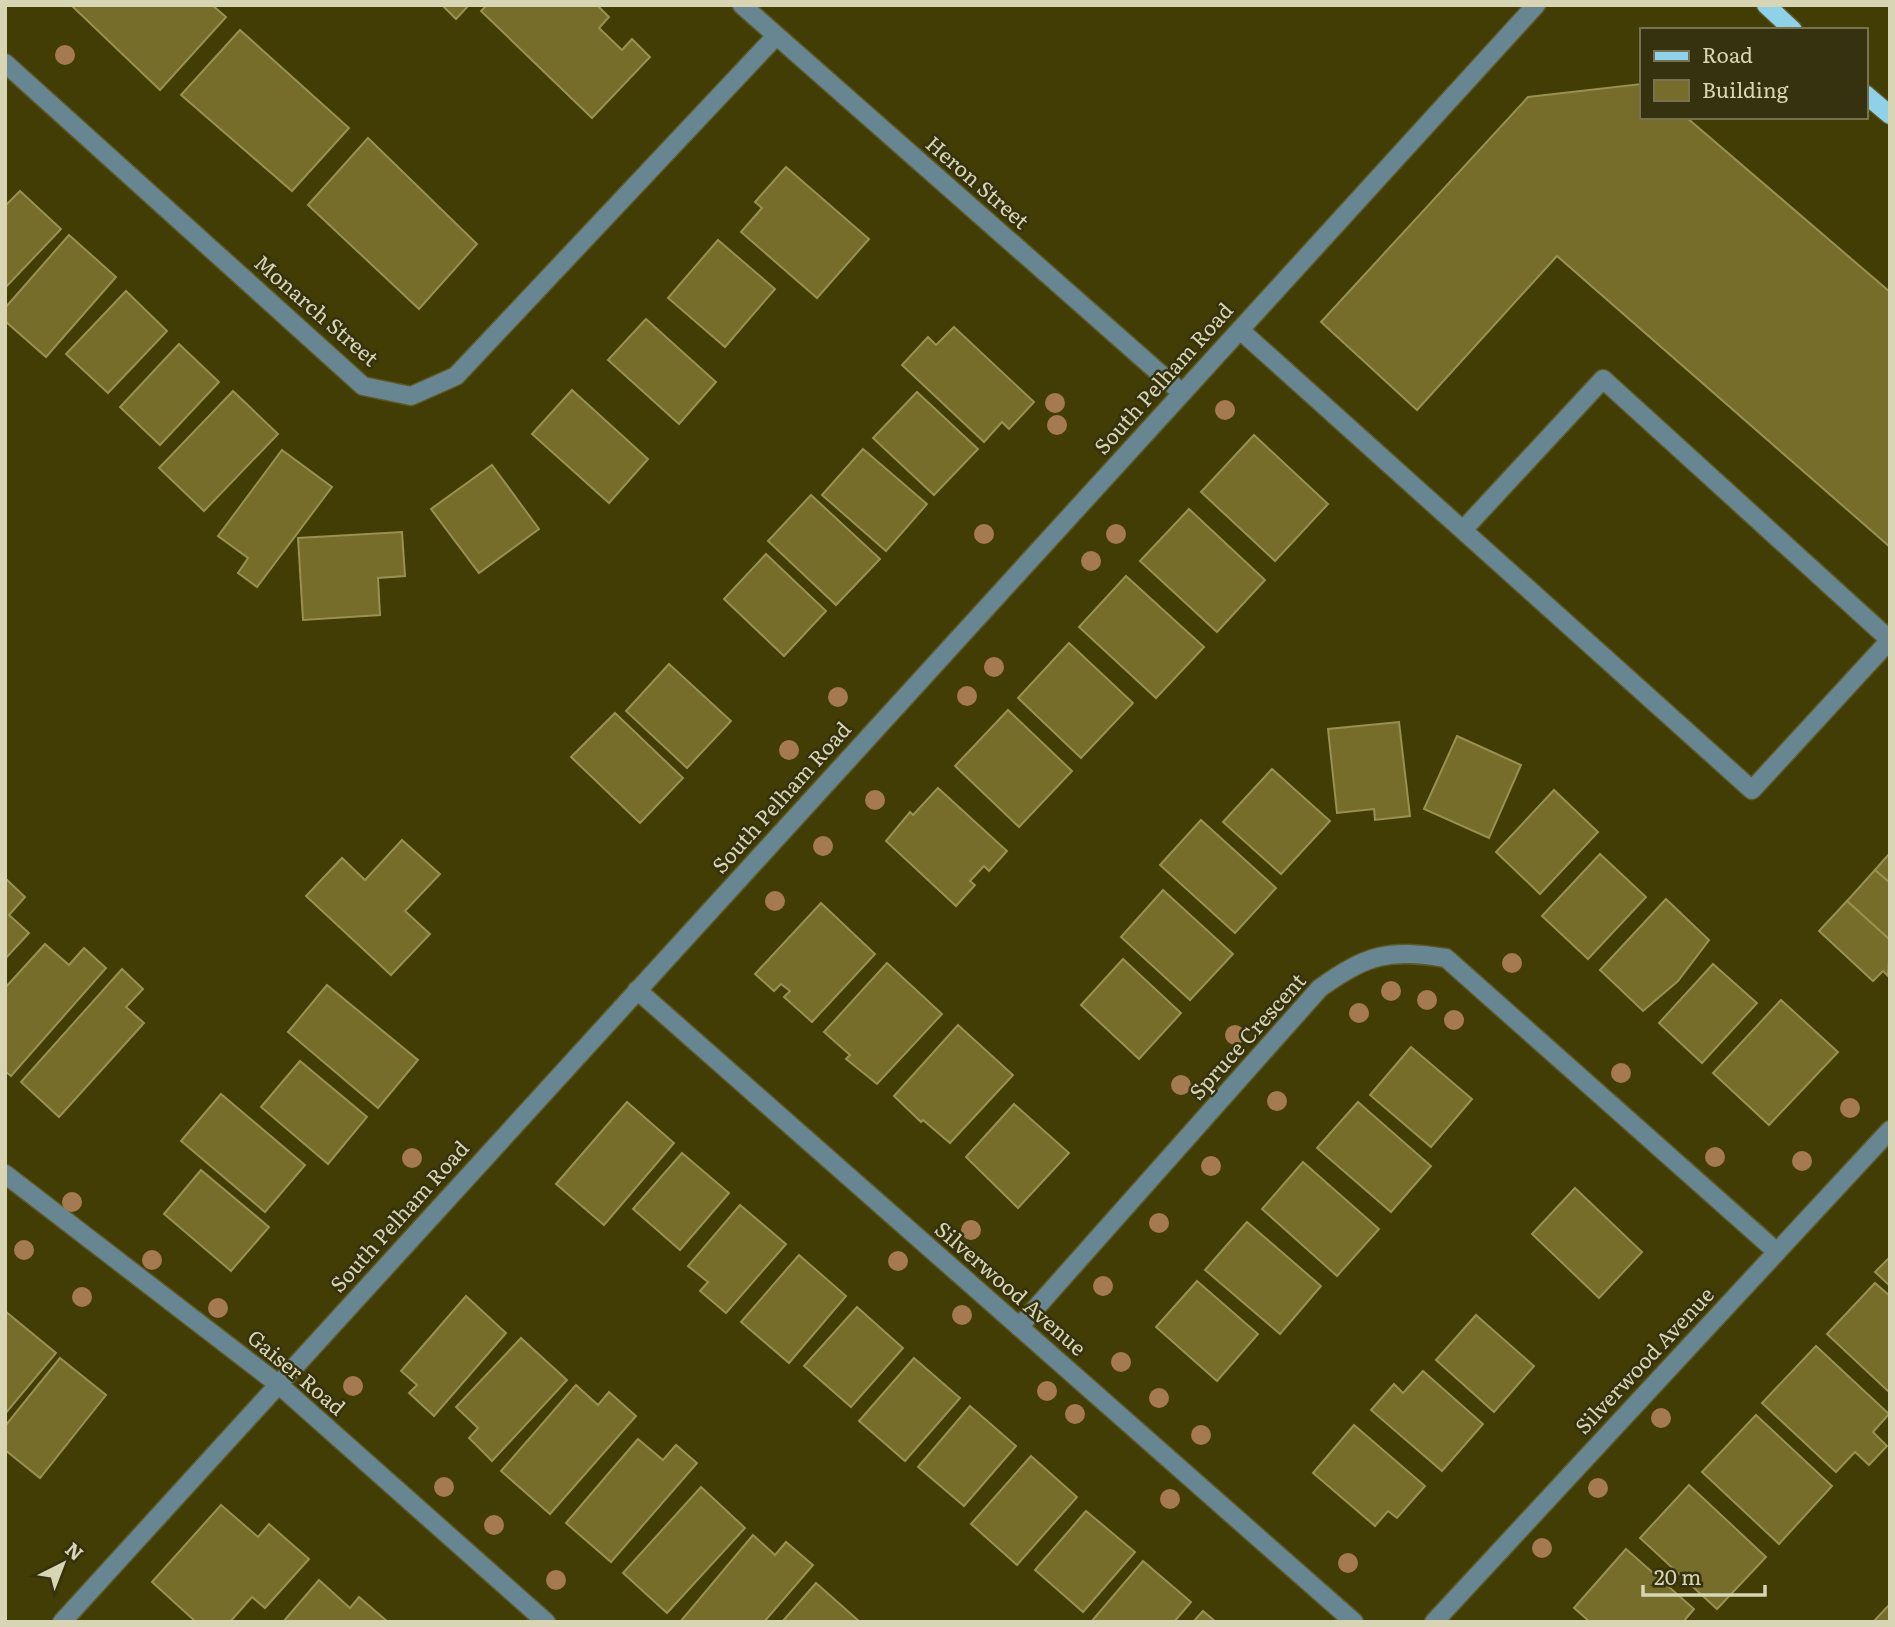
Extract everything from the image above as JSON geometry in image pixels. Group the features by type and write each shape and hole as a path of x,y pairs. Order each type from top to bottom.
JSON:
{"main road":[{"path":"1766,5 1791,28"},
{"path":"1867,96 1890,116"}],"street":[{"name":"Heron Street","path":"742,5 1182,393"},
{"name":"South Pelham Road","path":"62,1622 1536,5"},
{"name":"Monarch Street","path":"5,63 363,386 411,396 456,376 776,36"},
{"path":"1240,330 1752,790 1889,640 1603,380 1463,530"},
{"name":"Spruce Crescent","path":"1019,1327 1320,988 1356,963 1388,954 1411,953 1446,958 1777,1252"},
{"name":"Silverwood Avenue","path":"638,990 1354,1622"},
{"name":"Silverwood Avenue","path":"1434,1622 1890,1130"},
{"name":"Gaiser Road","path":"5,1174 278,1384 546,1622"}],"building":[{"path":"71,5 212,5 226,17 160,90"},
{"path":"442,5 469,5 456,19"},
{"path":"487,5 597,5 609,17 599,28 622,50 632,39 650,57 592,118 481,11"},
{"path":"240,30 349,128 292,191 181,95"},
{"path":"1640,84 1640,119 1688,119 1890,292 1890,547 1557,256 1417,410 1321,322 1528,97"},
{"path":"368,138 477,244 419,309 308,205"},
{"path":"786,167 869,239 817,298 741,232 762,208 755,202"},
{"path":"20,191 61,229 5,288 5,206"},
{"path":"69,235 116,277 46,357 5,321 5,308"},
{"path":"718,240 775,289 725,347 668,298"},
{"path":"126,291 167,331 108,393 66,354"},
{"path":"646,319 716,382 679,424 608,360"},
{"path":"954,327 1034,402 1009,429 1002,422 984,442 902,365 928,337 936,345"},
{"path":"179,344 219,382 160,445 120,407"},
{"path":"572,390 648,459 609,503 532,434"},
{"path":"233,391 278,434 204,511 159,468"},
{"path":"917,392 978,449 934,495 873,438"},
{"path":"1254,435 1328,504 1275,561 1201,492"},
{"path":"863,449 927,504 886,551 822,495"},
{"path":"282,450 332,487 257,587 238,573 248,558 218,536"},
{"path":"492,465 539,529 479,573 431,509"},
{"path":"811,495 880,559 836,605 768,541"},
{"path":"1189,509 1265,580 1217,632 1140,561"},
{"path":"402,532 405,576 378,578 380,615 303,620 298,538"},
{"path":"766,554 826,611 784,656 724,599"},
{"path":"1126,576 1204,647 1156,698 1079,627"},
{"path":"1069,643 1133,703 1081,758 1018,698"},
{"path":"669,664 731,721 687,768 626,711"},
{"path":"1008,710 1072,771 1019,827 955,766"},
{"path":"615,713 683,778 640,823 571,757"},
{"path":"1399,722 1410,816 1375,820 1374,809 1337,813 1328,729"},
{"path":"1457,736 1521,765 1489,838 1424,809"},
{"path":"1272,769 1330,821 1281,874 1223,822"},
{"path":"938,788 1007,851 989,871 984,866 970,881 975,885 956,906 886,841 910,812 913,815"},
{"path":"1554,790 1598,832 1540,894 1496,852"},
{"path":"1201,820 1276,888 1235,933 1160,865"},
{"path":"402,840 440,874 405,911 430,934 391,975 306,896 342,858 365,880"},
{"path":"1890,853 1890,883 1875,870"},
{"path":"1600,854 1646,897 1588,959 1542,916"},
{"path":"1875,870 1890,883 1890,940 1847,901"},
{"path":"5,878 25,897 9,915 29,933 5,959"},
{"path":"1163,890 1233,954 1190,1000 1121,937"},
{"path":"1666,899 1709,940 1678,981 1643,1011 1600,970"},
{"path":"1847,901 1890,940 1888,976 1883,971 1873,981 1819,931"},
{"path":"821,903 875,954 812,1022 784,997 790,991 781,984 774,991 755,974"},
{"path":"45,944 69,965 84,948 106,968 11,1076 5,1071 5,988"},
{"path":"1123,959 1181,1013 1139,1059 1081,1005"},
{"path":"887,963 942,1014 877,1084 846,1059 850,1055 824,1032"},
{"path":"1713,964 1757,1003 1702,1063 1659,1023"},
{"path":"122,969 143,989 126,1007 144,1023 59,1117 21,1082"},
{"path":"327,985 418,1060 378,1108 288,1032"},
{"path":"1781,1000 1838,1052 1769,1125 1713,1073"},
{"path":"958,1025 1013,1075 950,1143 923,1120 921,1122 894,1096"},
{"path":"1411,1047 1472,1099 1431,1147 1370,1095"},
{"path":"300,1061 367,1117 328,1164 261,1107"},
{"path":"221,1094 305,1165 265,1212 181,1141"},
{"path":"627,1102 674,1143 604,1225 556,1184"},
{"path":"1358,1102 1431,1166 1391,1212 1317,1148"},
{"path":"1014,1104 1069,1153 1018,1208 966,1157"},
{"path":"682,1153 729,1193 680,1250 633,1209"},
{"path":"1303,1162 1379,1229 1337,1276 1262,1209"},
{"path":"201,1170 269,1227 231,1271 164,1214"},
{"path":"1575,1188 1642,1252 1599,1298 1532,1234"},
{"path":"740,1205 786,1244 726,1313 700,1291 708,1282 688,1266"},
{"path":"1247,1222 1321,1286 1280,1334 1205,1270"},
{"path":"799,1255 846,1296 789,1363 741,1322"},
{"path":"1890,1260 1890,1286 1875,1272"},
{"path":"1197,1281 1258,1334 1217,1381 1156,1327"},
{"path":"1875,1283 1890,1296 1890,1393 1827,1334"},
{"path":"466,1296 506,1333 434,1416 409,1393 417,1385 401,1371"},
{"path":"857,1307 903,1348 851,1407 804,1366"},
{"path":"5,1311 56,1353 5,1414"},
{"path":"1476,1315 1534,1366 1494,1412 1436,1360"},
{"path":"521,1338 567,1380 492,1461 469,1438 478,1428 456,1407"},
{"path":"1816,1346 1889,1414 1873,1432 1887,1446 1869,1465 1855,1452 1836,1472 1762,1403"},
{"path":"60,1358 106,1395 40,1478 5,1450 5,1426"},
{"path":"914,1358 960,1398 905,1461 859,1421"},
{"path":"1423,1371 1483,1424 1442,1471 1371,1410 1394,1384 1403,1393"},
{"path":"576,1385 598,1405 609,1392 636,1416 550,1514 501,1471"},
{"path":"970,1406 1016,1446 964,1506 918,1467"},
{"path":"1756,1415 1832,1486 1779,1544 1702,1472"},
{"path":"1354,1425 1425,1486 1397,1518 1388,1511 1375,1526 1313,1473"},
{"path":"638,1439 663,1460 676,1445 697,1463 611,1562 566,1523"},
{"path":"1031,1456 1077,1497 1017,1565 971,1524"},
{"path":"1689,1485 1766,1557 1717,1609 1640,1538"},
{"path":"701,1487 745,1528 667,1613 623,1573"},
{"path":"221,1505 258,1537 269,1524 309,1559 265,1608 252,1597 230,1622 196,1622 152,1582"},
{"path":"1086,1511 1135,1552 1083,1612 1035,1570"},
{"path":"753,1535 775,1555 786,1542 813,1565 764,1622 680,1622"},
{"path":"1626,1549 1694,1609 1683,1622 1590,1622 1574,1608"},
{"path":"1143,1561 1191,1602 1174,1622 1091,1622"},
{"path":"319,1580 350,1608 359,1597 388,1622 283,1622"},
{"path":"816,1583 860,1622 782,1622"},
{"path":"1890,1604 1890,1622 1873,1622"},
{"path":"1203,1611 1216,1622 1193,1622"}]}
